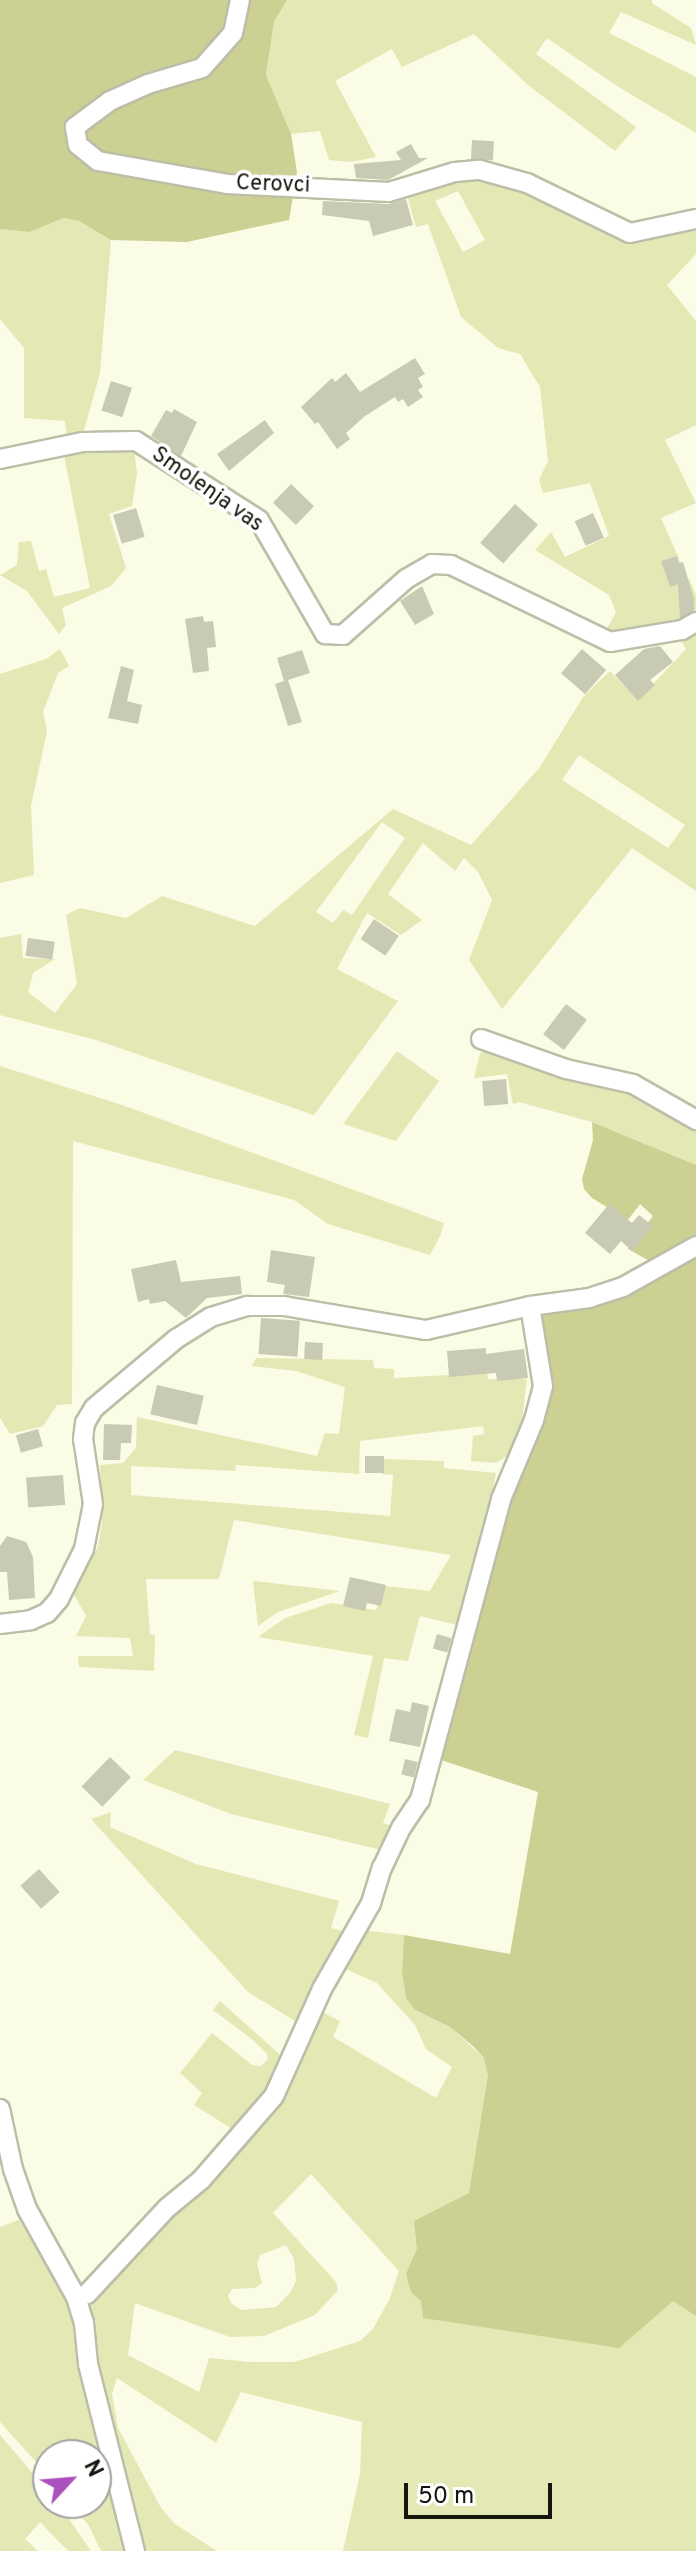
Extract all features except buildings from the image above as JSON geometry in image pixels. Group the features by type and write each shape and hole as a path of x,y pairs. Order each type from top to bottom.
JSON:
{"street":[{"name":"Cerovci","path":"240,0 233,33 202,68 148,84 110,101 75,127 78,145 98,161 227,184 389,192 455,172 480,170 527,183 630,233 696,219"},
{"name":"Smolenja vas","path":"0,459 83,442 136,441 259,520 325,634 343,635 406,579 432,564 451,565 610,642 682,630 696,622"},
{"path":"481,1039 566,1069 633,1084 696,1120"},
{"path":"0,1624 31,1620 47,1613 59,1599 84,1549 93,1504 83,1439 85,1423 94,1408 176,1339 211,1317 247,1306 284,1306 426,1330 530,1306 589,1298 623,1287 696,1246"},
{"path":"76,2297 87,2294 167,2208 201,2180 274,2096 322,1989 371,1903 382,1868 401,1828 420,1800 501,1499 534,1420 543,1386 530,1306"},
{"path":"0,2109 13,2169 27,2209 76,2297 84,2323 99,2410 135,2551"}],"green space":[{"path":"0,0 287,0 274,22 266,75 291,134 297,172 289,220 187,242 111,240 79,221 63,218 30,232 0,229"},
{"path":"287,0 652,0 652,3 691,28 696,45 621,12 609,33 696,77 696,133 617,86 547,38 536,54 636,127 615,151 528,85 474,34 402,67 392,49 335,81 376,157 351,162 329,160 320,131 291,134 266,75 274,22"},
{"path":"501,176 627,236 696,225 696,254 667,285 696,321 696,425 665,440 696,503 661,518 680,561 664,570 670,586 689,579 696,595 696,612 680,619 604,634 616,612 609,595 535,550 551,532 565,557 609,536 590,483 543,493 539,480 548,461 540,387 520,354 498,348 461,317 428,224 416,227 406,192 439,180","holes":["458,191 485,240 463,252 435,201"]},
{"path":"62,218 79,221 111,240 100,373 83,434 67,437 65,421 24,418 24,348 0,319 0,229 31,232"},
{"path":"134,448 137,474 132,506 109,514 126,568 111,586 62,608 66,625 59,634 27,591 0,575 17,565 19,542 31,541 39,571 46,569 54,597 90,588 63,450"},
{"path":"696,630 696,891 632,848 502,1009 469,960 492,900 478,872 464,858 455,871 423,843 388,894 422,920 401,935 367,913 337,969 398,1001 314,1115 96,1040 0,1015 0,938 21,934 23,958 55,959 33,973 28,992 55,1013 77,984 66,915 80,908 126,918 162,896 255,926 393,809 471,845 540,767 583,697 610,671 638,700 686,649 680,639","holes":["579,755 685,825 668,848 562,780","382,822 405,838 352,915 343,910 333,923 316,912"]},
{"path":"60,649 69,666 58,673 43,712 47,731 31,806 34,875 0,883 0,674 46,659"},
{"path":"486,1048 637,1096 696,1127 696,1165 592,1122 519,1102 513,1104 507,1074 474,1078 480,1054"},
{"path":"397,1051 439,1081 396,1141 343,1124"},
{"path":"0,1066 125,1106 444,1223 440,1236 430,1255 328,1224 294,1200 73,1141 72,1404 57,1405 43,1426 10,1434 0,1418"},
{"path":"592,1122 696,1165 696,1237 655,1264 628,1249 653,1216 640,1204 628,1220 592,1198 584,1189 582,1179 593,1140"},
{"path":"696,1256 696,2316 673,2301 619,2348 423,2318 421,2301 411,2292 406,2274 417,2249 414,2221 469,2193 488,2076 484,2058 474,2047 450,2027 415,2010 406,1998 402,1971 404,1935 510,1954 538,1792 438,1759 448,1708 478,1621 511,1471 542,1411 538,1319 546,1309"},
{"path":"256,1358 373,1360 374,1368 394,1369 394,1378 487,1373 488,1379 527,1379 521,1429 507,1456 496,1463 471,1461 473,1436 484,1434 483,1426 360,1441 359,1474 236,1465 235,1471 131,1466 131,1495 390,1516 393,1475 382,1474 382,1459 444,1461 444,1468 496,1473 465,1627 420,1616 408,1661 384,1658 368,1738 354,1735 373,1656 258,1637 285,1618 331,1603 376,1610 384,1586 430,1591 451,1555 234,1520 219,1579 146,1579 150,1634 155,1635 154,1671 79,1667 78,1656 133,1656 130,1638 76,1636 86,1616 73,1593 98,1546 102,1523 100,1465 123,1463 136,1448 137,1417 317,1456 325,1433 339,1434 345,1387 296,1371 252,1366"},
{"path":"253,1581 340,1591 278,1612 258,1626"},
{"path":"175,1750 390,1804 383,1823 396,1827 386,1851 231,1814 143,1780"},
{"path":"111,1812 110,1827 196,1864 339,1901 331,1928 350,1933 297,2022 248,1992 91,1819"},
{"path":"361,1930 404,1935 402,1971 415,2010 450,2027 484,2058 488,2076 487,2105 683,2292 696,2287 696,2551 343,2551 360,2474 362,2422 241,2392 216,2443 117,2378 112,2394 118,2428 161,2508 175,2524 217,2551 139,2551 100,2399 89,2311 93,2298 251,2130 317,2009 340,2021 333,2037 436,2098 452,2067 426,2049 415,2025 377,1983 341,1967","holes":["311,2174 399,2271 389,2300 373,2329 360,2341 295,2362 209,2358 199,2392 128,2355 135,2303 230,2337 264,2336 315,2315 338,2290 336,2282 273,2213","286,2245 294,2259 296,2281 290,2293 276,2307 242,2310 232,2304 228,2296 232,2289 255,2288 262,2283 257,2264 260,2255"]},
{"path":"220,2001 286,2060 274,2086 237,2132 194,2105 202,2093 180,2073 212,2033 252,2065 261,2066 268,2059 253,2040 213,2010"},
{"path":"19,2220 77,2317 104,2439 32,2439 32,2457 0,2422 0,2227"},
{"path":"0,2435 32,2472 32,2519 69,2519 91,2551 68,2551 40,2522 25,2539 38,2551 0,2551"},
{"path":"112,2474 129,2551 101,2551 83,2519 112,2519"}]}
